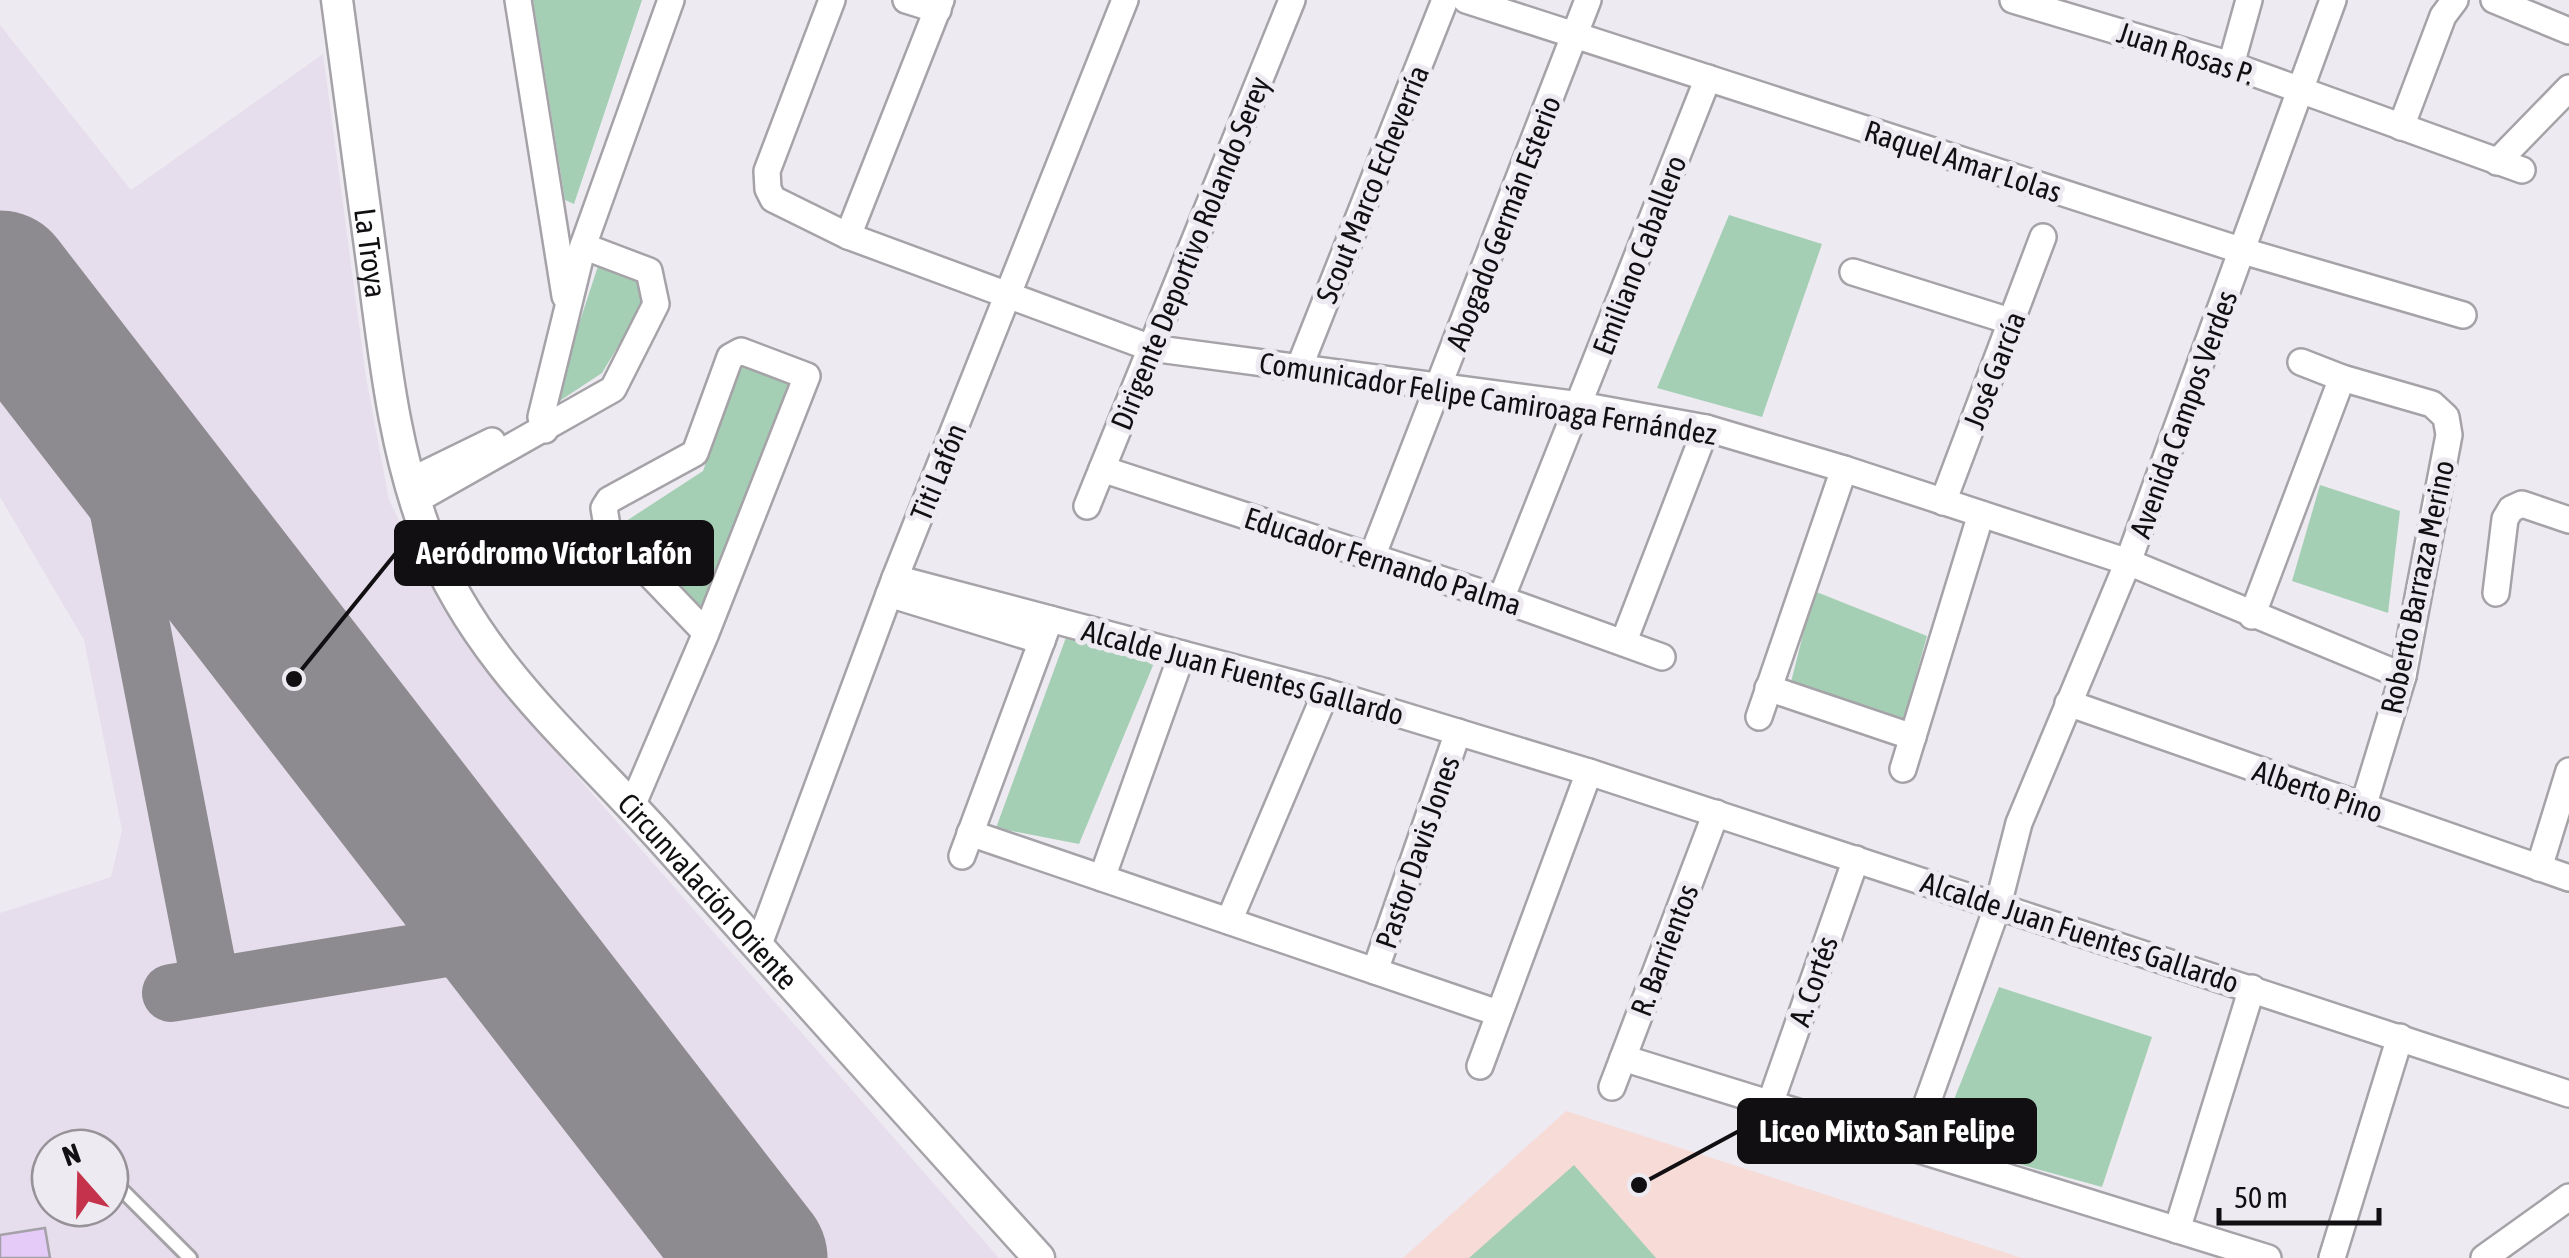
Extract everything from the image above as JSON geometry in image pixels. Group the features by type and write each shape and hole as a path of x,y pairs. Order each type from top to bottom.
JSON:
{"street":[{"name":"La Troya","path":"337,0 391,408 412,492"},
{"path":"518,0 567,310"},
{"path":"543,423 583,246 671,0"},
{"name":"Comunicador Felipe Camiroaga Fernández","path":"832,0 767,170 768,188 774,198 848,236 1151,348 1580,405 1706,428 2128,562 2403,676"},
{"path":"848,236 940,5 906,0"},
{"name":"Titi Lafón","path":"758,946 892,586 1124,0"},
{"name":"Dirigente Deportivo Rolando Serey","path":"1087,506 1292,0"},
{"name":"Scout Marco Echeverría","path":"1299,368 1445,0"},
{"name":"Raquel Amar Lolas","path":"1466,0 2243,251 2463,315"},
{"name":"Abogado Germán Esterio","path":"1372,556 1588,0"},
{"name":"Juan Rosas P.","path":"2014,0 2231,65 2522,170"},
{"path":"2231,65 2249,0"},
{"name":"Avenida Campos Verdes","path":"1911,1148 1998,906 2019,823 2128,562 2333,0"},
{"path":"2401,127 2443,16 2455,0"},
{"path":"2494,0 2569,31"},
{"name":"Emiliano Caballero","path":"1501,599 1708,78"},
{"path":"2497,162 2569,88"},
{"name":"José García","path":"1943,502 2044,237"},
{"path":"412,492 613,389 656,304 649,272 583,246"},
{"path":"1854,272 2013,322"},
{"path":"632,806 706,633 807,376 741,350 730,356 695,453 609,500 604,508 612,534 706,633"},
{"name":"Roberto Barraza Merino","path":"2301,362 2432,404 2446,417 2449,435 2403,676 2363,806"},
{"path":"2252,616 2342,378"},
{"path":"1624,642 1706,428"},
{"name":"Educador Fernando Palma","path":"1102,469 1501,599 1662,656"},
{"path":"1758,717 1844,469"},
{"name":"Circunvalación Oriente","path":"412,492 460,605 502,668 632,806 1039,1258"},
{"path":"2496,593 2505,519 2511,510 2522,504 2569,520"},
{"path":"1903,769 1981,514"},
{"name":"Alcalde Juan Fuentes Gallardo","path":"892,586 1046,630 1182,654 1326,692 1716,813 2569,1094"},
{"path":"1046,630 966,845 1102,878 1498,1013"},
{"path":"1102,878 1182,654"},
{"path":"1768,688 1913,737"},
{"path":"1229,921 1326,692"},
{"name":"Alberto Pino","path":"2068,703 2569,878"},
{"name":"Pastor Davis Jones","path":"1375,971 1458,732"},
{"path":"2538,868 2569,771"},
{"path":"1480,1066 1589,772"},
{"name":"R. Barrientos","path":"1612,1087 1716,813"},
{"name":"A. Cortés","path":"1770,1104 1856,859"},
{"path":"2176,1230 2252,988"},
{"path":"2332,1258 2400,1036"},
{"path":"1622,1058 2268,1258"},
{"path":"2484,1258 2569,1197"}],"lane":[{"path":"130,1198 190,1258"}],"shaded area":[{"path":"0,25 131,190 323,54 366,377 389,500 442,607 526,718 999,1258 0,1258 0,913 111,877 122,830 84,640 0,497"},
{"path":"1566,1111 2022,1258 1403,1258"}],"green space":[{"path":"533,0 642,0 574,204 565,200"},
{"path":"1729,215 1822,244 1762,417 1657,388"},
{"path":"598,266 641,279 649,295 602,373 552,406"},
{"path":"743,358 796,381 706,618 617,527 703,471"},
{"path":"2320,485 2400,511 2388,613 2292,581"},
{"path":"1814,591 1927,636 1904,719 1791,682"},
{"path":"1068,632 1154,663 1079,844 996,828"},
{"path":"1999,987 2152,1037 2102,1187 1956,1147 1943,1127"},
{"path":"1574,1165 1656,1258 1469,1258"}],"building":[{"path":"45,1228 50,1258 0,1258 0,1235"}],"taxiway":[{"path":"99,410 211,986"},
{"path":"171,993 507,938"}],"runway":[{"path":"0,283 755,1258"}],"place":[{"name":"Aeródromo Víctor Lafón","path":"294,679"},
{"name":"Liceo Mixto San Felipe","path":"1639,1185"}]}
